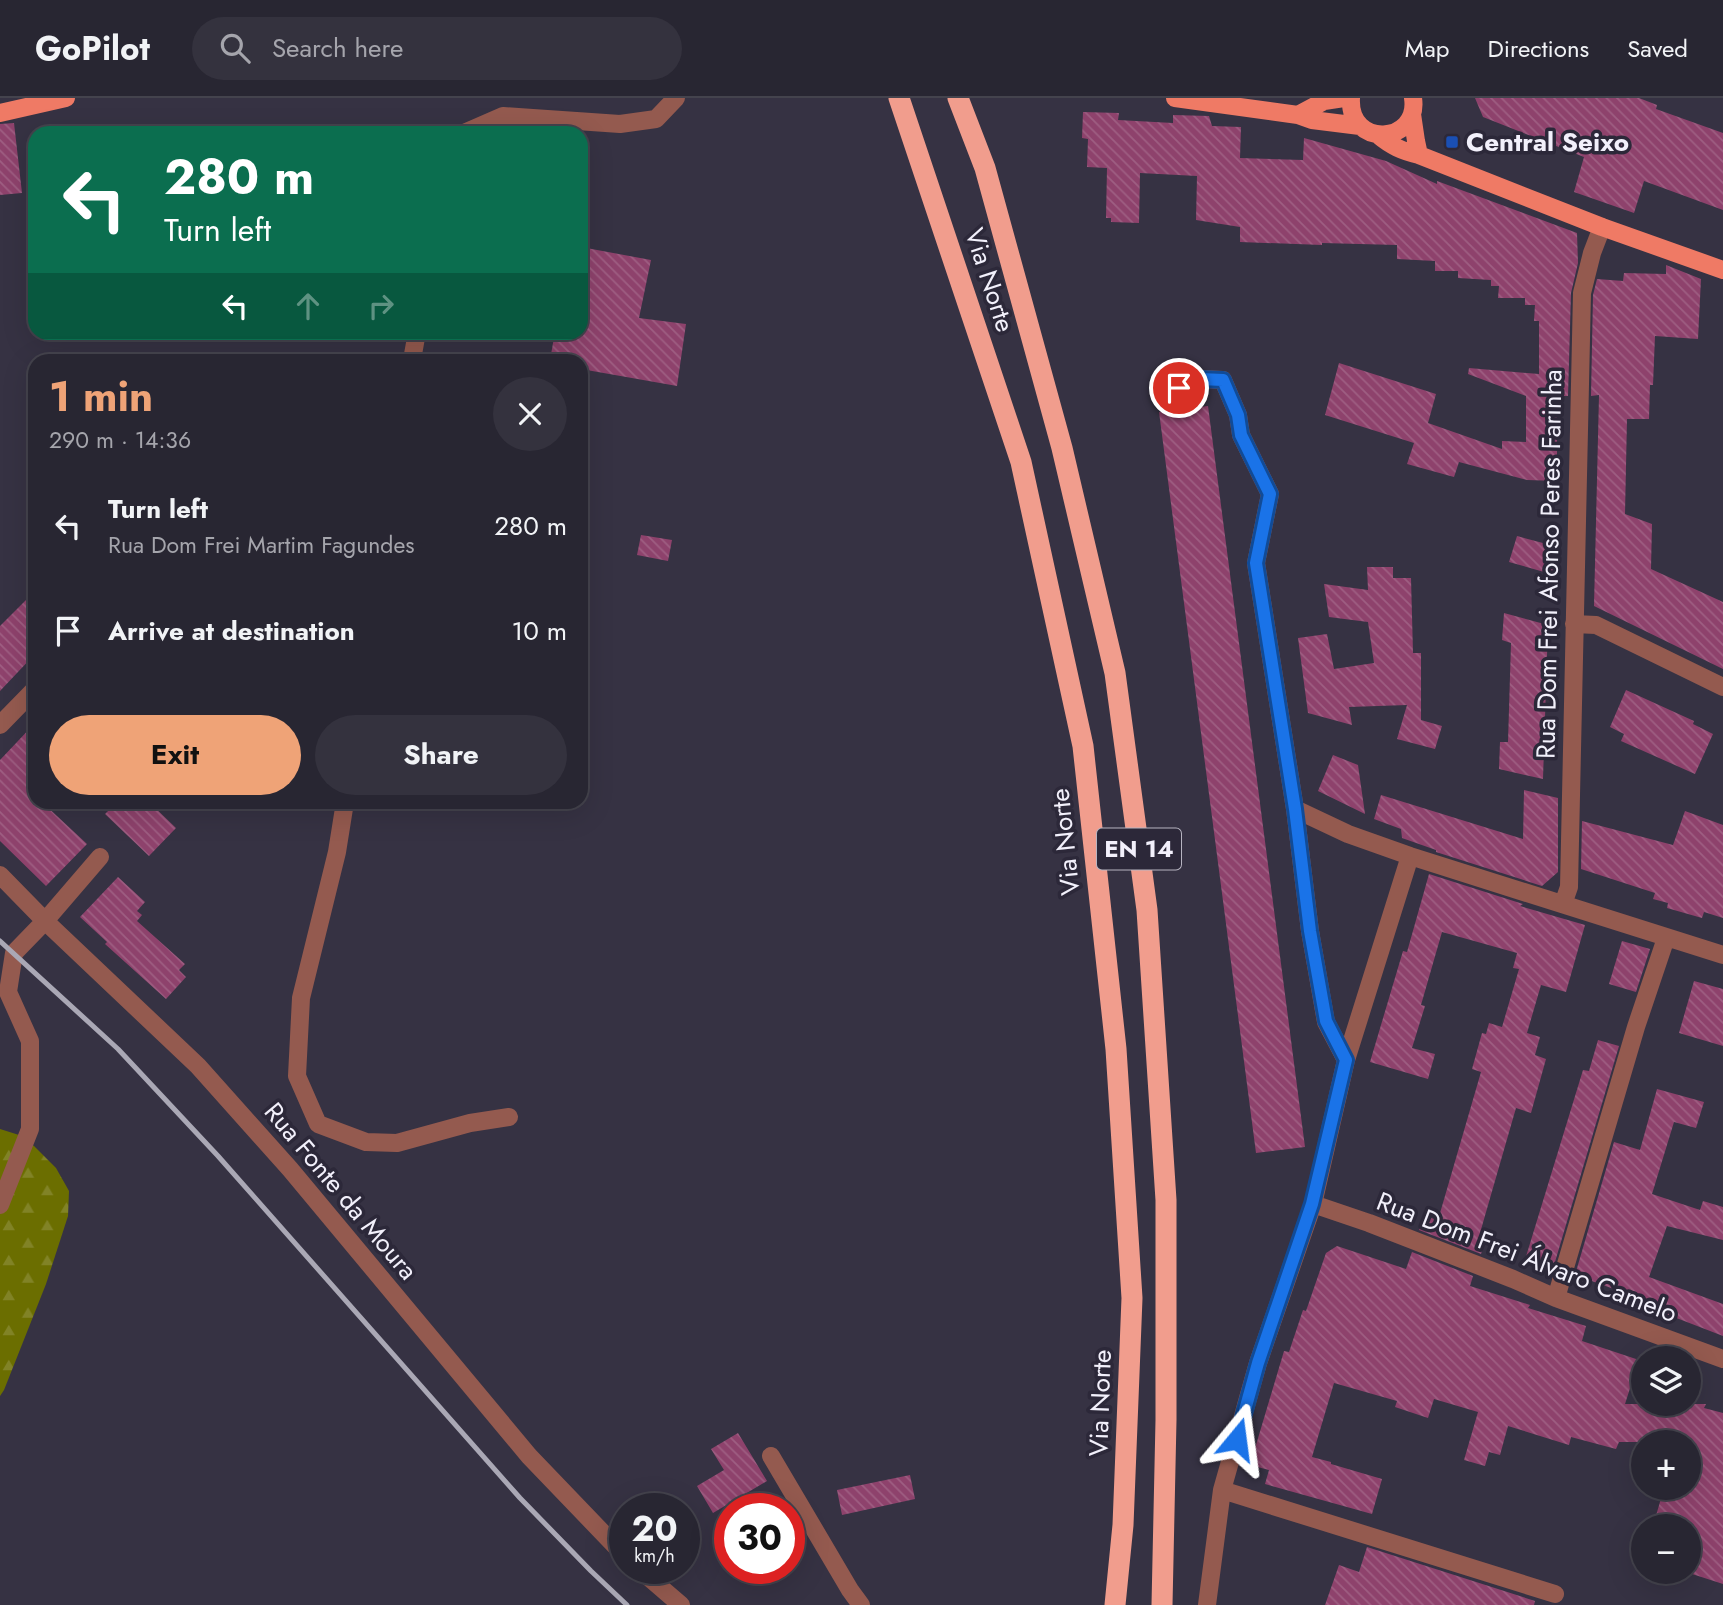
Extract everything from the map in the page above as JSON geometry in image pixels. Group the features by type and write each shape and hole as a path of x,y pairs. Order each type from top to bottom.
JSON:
{"highway":[{"name":"Via Norte","path":"899,98 1021,462 1083,746 1116,1049 1132,1298 1124,1525 1115,1605"},
{"name":"Via Norte","path":"961,106 985,168 1062,448 1115,673 1146,897 1166,1200 1166,1420 1162,1605"}],"main road":[{"path":"0,113 66,98"},
{"path":"1175,98 1360,126"},
{"path":"1298,115 1321,100 1344,98"},
{"path":"1351,98 1353,117 1368,132 1378,135 1388,135 1407,124 1414,104"},
{"path":"1414,104 1419,155"},
{"path":"1378,135 1401,151 1419,155 1602,227 1723,270"}],"street":[{"path":"480,126 503,116 620,124 656,119 676,98"},
{"name":"Rua Dom Frei Afonso Peres Farinha","path":"1563,904 1569,887 1582,293 1602,227"},
{"path":"1179,388 1200,379 1223,380 1238,415 1241,435 1270,494 1256,563 1295,809 1310,931 1326,1021 1346,1060"},
{"path":"1574,624 1596,625 1723,687"},
{"path":"0,725 28,696"},
{"path":"344,809 337,852 301,999 298,1076 318,1124 366,1142 397,1143 470,1123 509,1117"},
{"path":"1295,809 1348,834 1410,856 1723,955"},
{"path":"1207,1605 1222,1490 1258,1363 1312,1204 1346,1060 1410,856"},
{"path":"0,1205 30,1129 30,1041 8,992 14,953 100,858"},
{"name":"Rua Fonte da Moura","path":"0,875 198,1066 290,1169 529,1456 609,1539"},
{"path":"1556,1298 1636,1027 1666,937"},
{"name":"Rua Dom Frei Álvaro Camelo","path":"1312,1204 1370,1223 1556,1298 1723,1359"},
{"path":"771,1456 860,1605"},
{"path":"1222,1490 1555,1594"},
{"path":"657,1584 681,1605"}],"green space":[{"path":"0,1129 19,1135 34,1146 56,1168 69,1191 68,1216 46,1284 0,1396"}],"building":[{"path":"1475,98 1639,98 1657,105 1656,109 1723,133 1723,210 1644,181 1634,213 1574,192 1584,157 1483,117"},
{"path":"1083,112 1119,113 1118,120 1173,123 1173,115 1209,116 1212,126 1241,127 1240,158 1303,160 1304,138 1386,161 1437,184 1437,181 1577,233 1578,263 1571,293 1568,396 1557,396 1557,481 1527,480 1459,462 1454,477 1407,464 1414,443 1325,415 1339,363 1436,394 1428,423 1502,449 1502,441 1526,442 1526,396 1468,374 1469,368 1539,374 1539,321 1534,321 1535,305 1525,305 1525,298 1498,298 1499,286 1491,286 1491,280 1458,278 1458,271 1435,271 1435,261 1397,259 1397,245 1240,242 1240,227 1196,220 1197,176 1140,173 1139,223 1111,222 1111,218 1106,218 1107,168 1087,167 1088,139 1082,138"},
{"path":"14,123 22,193 0,195 0,124"},
{"path":"588,248 651,260 639,318 686,324 677,386 588,370 588,354 551,354 554,340 588,340"},
{"path":"1666,265 1701,279 1698,339 1655,336 1649,419 1627,419 1625,514 1652,524 1651,569 1723,602 1723,669 1594,606 1599,395 1591,396 1593,295 1597,279 1623,281 1624,273 1666,274"},
{"path":"1208,406 1305,1147 1256,1153 1159,412"},
{"path":"641,535 672,540 668,561 637,555"},
{"path":"1517,536 1558,547 1558,576 1509,562"},
{"path":"1367,567 1393,567 1393,578 1411,578 1413,653 1421,653 1421,720 1442,726 1435,749 1397,739 1407,705 1349,707 1352,725 1308,713 1298,638 1327,634 1334,669 1374,663 1368,622 1329,617 1324,584 1368,590"},
{"path":"28,598 28,661 0,691 0,626"},
{"path":"1504,613 1548,625 1543,779 1499,769 1500,742 1508,742 1511,643 1502,640"},
{"path":"1626,690 1694,721 1693,724 1713,734 1695,774 1621,741 1624,734 1610,727"},
{"path":"28,730 28,809 50,809 87,844 46,886 0,841 0,760"},
{"path":"1333,755 1358,765 1365,814 1318,791"},
{"path":"1524,790 1558,798 1558,872 1542,886 1436,852 1402,838 1401,829 1374,819 1381,795 1523,839"},
{"path":"110,809 156,809 176,828 149,856 105,814"},
{"path":"1685,811 1723,825 1723,918 1704,912 1702,918 1667,908 1668,903 1653,899 1655,893 1581,869 1582,821 1673,845"},
{"path":"1429,874 1523,904 1520,906 1585,925 1566,992 1541,985 1527,1033 1540,1037 1535,1055 1546,1059 1531,1113 1516,1108 1480,1233 1487,1235 1481,1254 1419,1230 1424,1216 1438,1220 1481,1072 1472,1069 1482,1033 1486,1034 1489,1023 1502,1027 1519,969 1513,968 1517,953 1442,932 1412,1048 1435,1054 1428,1079 1370,1062 1403,951 1407,952"},
{"path":"118,877 145,902 137,911 142,915 137,921 185,964 179,970 186,977 166,999 105,944 107,942 80,917"},
{"path":"1622,941 1650,949 1636,992 1609,984"},
{"path":"1694,981 1723,989 1723,1046 1679,1033"},
{"path":"1598,1040 1619,1046 1552,1272 1524,1263 1583,1070 1589,1071"},
{"path":"1657,1089 1704,1102 1696,1128 1674,1122 1652,1194 1700,1210 1703,1201 1723,1207 1723,1240 1667,1226 1649,1277 1723,1304 1723,1336 1648,1307 1650,1302 1575,1275 1614,1142 1640,1150"},
{"path":"1337,1246 1406,1269 1412,1252 1473,1276 1470,1286 1586,1326 1582,1341 1631,1357 1631,1385 1625,1404 1631,1404 1631,1416 1701,1416 1701,1404 1706,1404 1704,1408 1723,1413 1723,1584 1701,1577 1701,1514 1656,1514 1661,1500 1701,1500 1701,1430 1631,1430 1631,1442 1619,1442 1616,1449 1571,1437 1569,1445 1508,1426 1500,1455 1489,1452 1485,1466 1464,1460 1478,1412 1434,1399 1428,1418 1395,1407 1397,1401 1334,1383 1312,1457 1382,1479 1372,1514 1265,1484 1269,1470 1250,1465 1284,1351 1289,1352 1326,1253"},
{"path":"738,1433 767,1481 747,1493 714,1493 713,1513 697,1486 724,1470 711,1449"},
{"path":"910,1475 915,1499 842,1515 837,1490"},
{"path":"1367,1547 1535,1601 1534,1605 1325,1605 1339,1565 1359,1572"}],"railway":[{"path":"0,941 118,1049 218,1156 520,1498 627,1605"}],"place":[{"name":"Central Seixo","path":"1452,142"}],"route":[{"path":"1179,388 1200,379 1223,380 1238,415 1241,435 1270,494 1256,563 1295,809 1310,931 1326,1021 1346,1060 1312,1204 1258,1363 1237,1439"}]}
